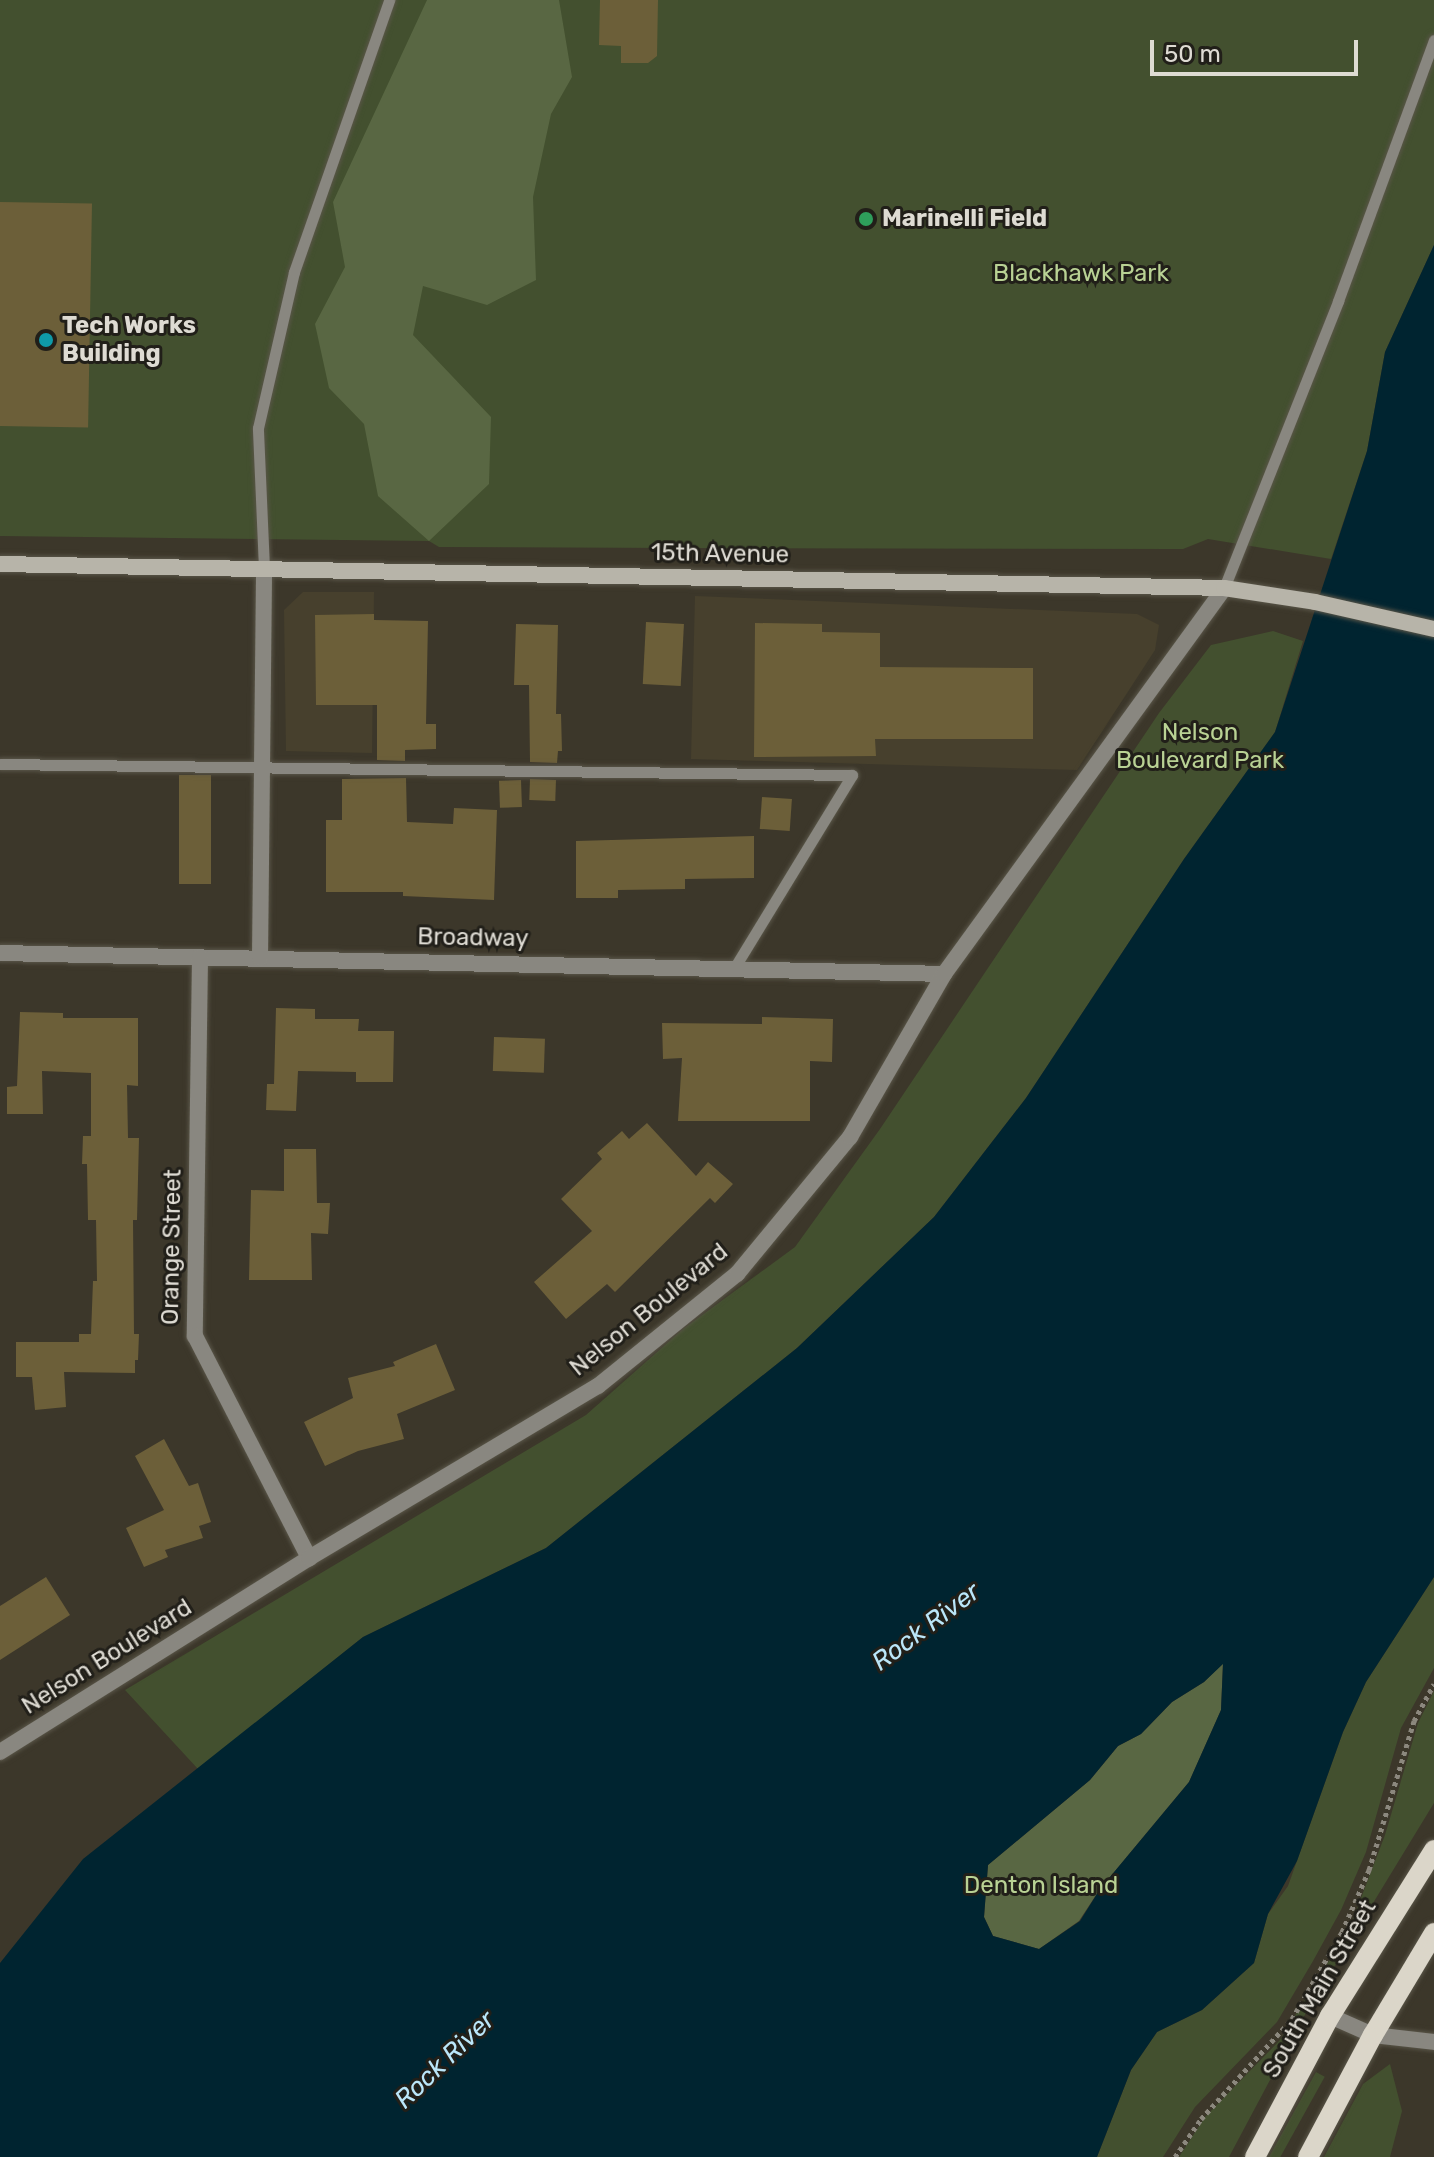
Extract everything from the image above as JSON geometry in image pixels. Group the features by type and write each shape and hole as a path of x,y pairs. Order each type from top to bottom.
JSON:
{"main road":[{"name":"15th Avenue","path":"0,564 1224,588 1315,602 1434,629"},
{"name":"South Main Street","path":"1255,2157 1330,2016 1434,1850"},
{"path":"1308,2157 1373,2035 1434,1933"}],"street":[{"path":"260,958 264,568"},
{"name":"Nelson Boulevard","path":"0,1752 309,1558 598,1386 737,1274 850,1137 944,974 1224,588"},
{"name":"Broadway","path":"0,953 944,974"},
{"name":"Orange Street","path":"200,957 195,1336 309,1558"},
{"path":"1330,2016 1373,2035 1434,2042"}],"lane":[{"path":"264,568 258,428 294,272 389,0"},
{"path":"1224,588 1338,301 1434,40"},
{"path":"0,764 852,775 735,967"}],"path":[{"path":"1175,2157 1201,2119 1292,2019 1342,1932 1369,1870 1414,1721 1434,1684"}],"shaded area":[{"path":"303,592 374,592 372,753 286,751 284,610"},
{"path":"695,596 1137,614 1159,625 1155,650 1077,770 691,759"}],"green space":[{"name":"Blackhawk Park","path":"0,0 1434,0 1434,245 1385,352 1367,451 1331,559 1208,539 1183,549 676,548 439,547 429,541 0,536"},
{"path":"427,0 559,0 572,77 551,114 533,197 536,280 487,305 423,286 413,335 491,417 489,484 429,541 378,496 364,424 329,388 315,324 345,267 333,202"},
{"name":"Nelson Boulevard Park","path":"1273,631 1303,641 1275,732 1184,859 1026,1098 934,1217 797,1348 546,1548 363,1637 198,1769 125,1690 586,1415 683,1329 795,1247 880,1129 1159,713 1211,645"},
{"path":"1434,1577 1434,1668 1401,1728 1366,1852 1341,1910 1313,1961 1277,2022 1195,2107 1163,2157 1097,2157 1131,2070 1157,2032 1202,2010 1254,1963 1268,1914 1288,1886 1343,1732 1366,1682"},
{"name":"Denton Island","path":"1223,1663 1221,1710 1189,1782 1100,1889 1079,1921 1039,1949 993,1936 984,1917 988,1865 1090,1780 1118,1746 1141,1734 1172,1702 1204,1682"},
{"path":"1434,1691 1434,1803 1303,2018 1229,2157 1179,2157 1205,2117 1280,2040 1350,1927 1385,1835 1418,1723"},
{"path":"1390,2064 1402,2111 1390,2157 1324,2157 1363,2084"},
{"path":"1316,2072 1325,2077 1280,2157 1269,2157"}],"water":[{"name":"Rock River","path":"1434,245 1434,1577 1366,1682 1343,1732 1297,1861 1268,1914 1254,1963 1202,2010 1157,2032 1131,2070 1097,2157 0,2157 0,1963 83,1859 363,1637 546,1548 797,1348 934,1217 1026,1098 1184,859 1275,732 1367,451 1385,352","holes":["1223,1664 1221,1710 1189,1782 1100,1889 1080,1921 1039,1949 993,1936 984,1917 988,1865 1090,1780 1118,1746 1141,1734 1172,1702 1204,1682"]}],"building":[{"path":"600,0 658,0 657,56 648,63 621,63 621,46 599,45"},
{"name":"Tech Works Building","path":"0,202 92,204 88,428 0,426"},
{"path":"374,614 374,620 428,621 426,724 436,724 436,749 405,750 405,761 377,760 377,705 316,705 315,615"},
{"path":"646,622 684,624 681,686 643,684"},
{"path":"755,623 822,624 822,632 880,633 880,667 1033,668 1033,739 875,739 876,756 754,757"},
{"path":"516,624 558,625 556,714 561,714 562,751 558,751 557,763 530,762 529,685 514,685"},
{"path":"179,775 211,775 211,884 179,884"},
{"path":"406,778 407,822 453,824 454,808 497,810 494,900 403,896 403,892 326,892 326,820 342,820 342,779"},
{"path":"530,779 556,780 555,801 529,800"},
{"path":"521,780 522,807 500,808 499,781"},
{"path":"762,797 792,799 790,831 760,829"},
{"path":"754,836 754,878 685,879 685,889 618,890 618,898 576,898 576,841"},
{"path":"276,1008 315,1009 315,1019 359,1019 358,1031 394,1031 393,1082 356,1082 356,1072 298,1071 296,1111 266,1110 267,1084 274,1084"},
{"path":"20,1012 63,1013 63,1018 138,1018 138,1086 127,1085 128,1138 139,1138 137,1220 133,1220 134,1334 139,1334 135,1373 64,1372 66,1407 35,1410 32,1377 16,1377 16,1342 79,1342 79,1334 91,1334 93,1281 97,1281 96,1220 88,1220 87,1164 82,1164 83,1136 91,1136 91,1073 42,1071 43,1114 7,1114 7,1087 17,1086"},
{"path":"762,1017 833,1019 832,1062 810,1061 810,1121 678,1121 682,1058 663,1059 662,1023 762,1024"},
{"path":"494,1037 545,1039 544,1073 493,1071"},
{"path":"647,1123 696,1176 708,1162 733,1184 715,1203 710,1198 615,1292 607,1284 566,1319 534,1282 592,1231 561,1199 602,1159 597,1153 622,1131 629,1139"},
{"path":"284,1149 316,1149 317,1203 330,1203 328,1234 311,1233 312,1280 249,1280 251,1190 284,1191"},
{"path":"436,1344 455,1390 397,1414 404,1439 358,1451 325,1466 304,1422 353,1398 348,1378 395,1366 393,1362"},
{"path":"164,1439 189,1486 198,1483 211,1522 199,1526 203,1538 165,1550 168,1557 144,1567 126,1528 164,1510 135,1456"},
{"path":"46,1577 70,1615 0,1660 0,1606"}],"place":[{"name":"Marinelli Field","path":"866,219"},
{"name":"Tech Works Building","path":"46,340"}]}
